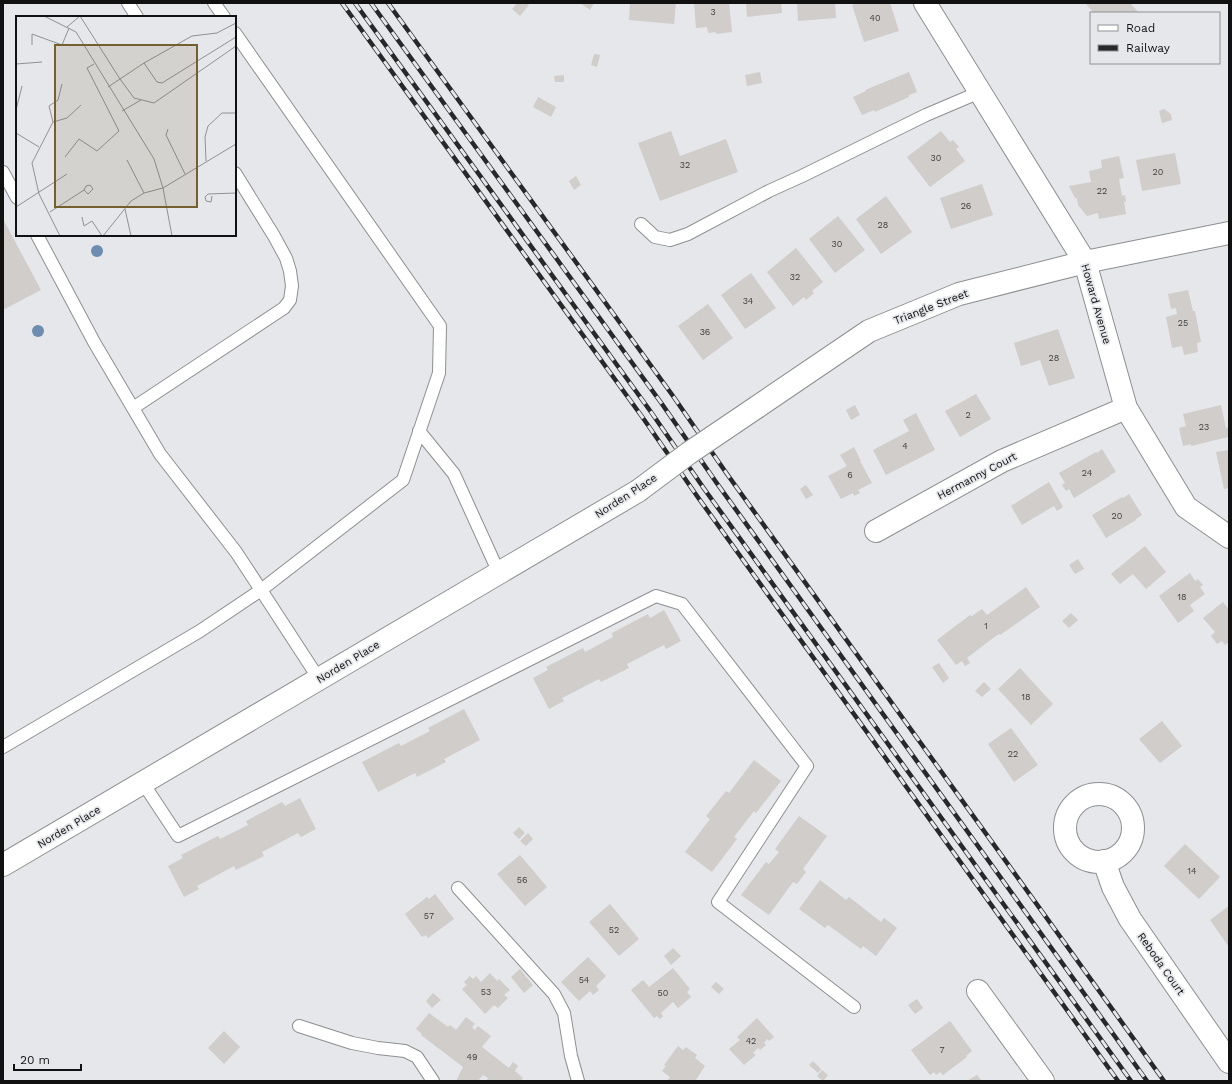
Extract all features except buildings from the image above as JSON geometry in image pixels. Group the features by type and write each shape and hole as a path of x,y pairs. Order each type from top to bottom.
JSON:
{"street":[{"name":"Howard Avenue","path":"925,3 1085,262 1126,408 1186,507 1229,537"},
{"name":"Triangle Street","path":"689,453 869,331 959,294 1085,262 1229,233"},
{"name":"Hermanny Court","path":"876,531 1002,461 1126,408"},
{"name":"Norden Place","path":"3,866 638,491 689,453"},
{"name":"Reboda Court","path":"1104,861 1113,887 1130,919 1229,1062"},
{"path":"978,991 1043,1081"}],"lane":[{"path":"128,3 136,16"},
{"path":"214,3 223,16"},
{"path":"3,747 200,631 261,590 403,480 439,373 440,326 236,34"},
{"path":"641,224 656,237 670,240 688,234 769,191 926,115 980,92"},
{"path":"3,172 16,196"},
{"path":"133,408 284,308 290,300 292,286 286,258 236,176"},
{"path":"38,236 94,342 160,454 236,552 318,679"},
{"path":"419,431 454,474 499,572"},
{"path":"143,783 178,836 656,596 663,598 682,604 807,766 718,902 854,1007"},
{"path":"458,888 554,994 564,1013 571,1056 578,1081"},
{"path":"299,1026 352,1043 405,1051 417,1057 433,1081"}],"railway":[{"path":"342,3 643,418 697,496 1118,1081"},
{"path":"355,3 651,412 705,490 1131,1081"},
{"path":"371,3 662,404 716,482 1147,1081"},
{"path":"388,3 673,396 727,474 1164,1081"}]}
